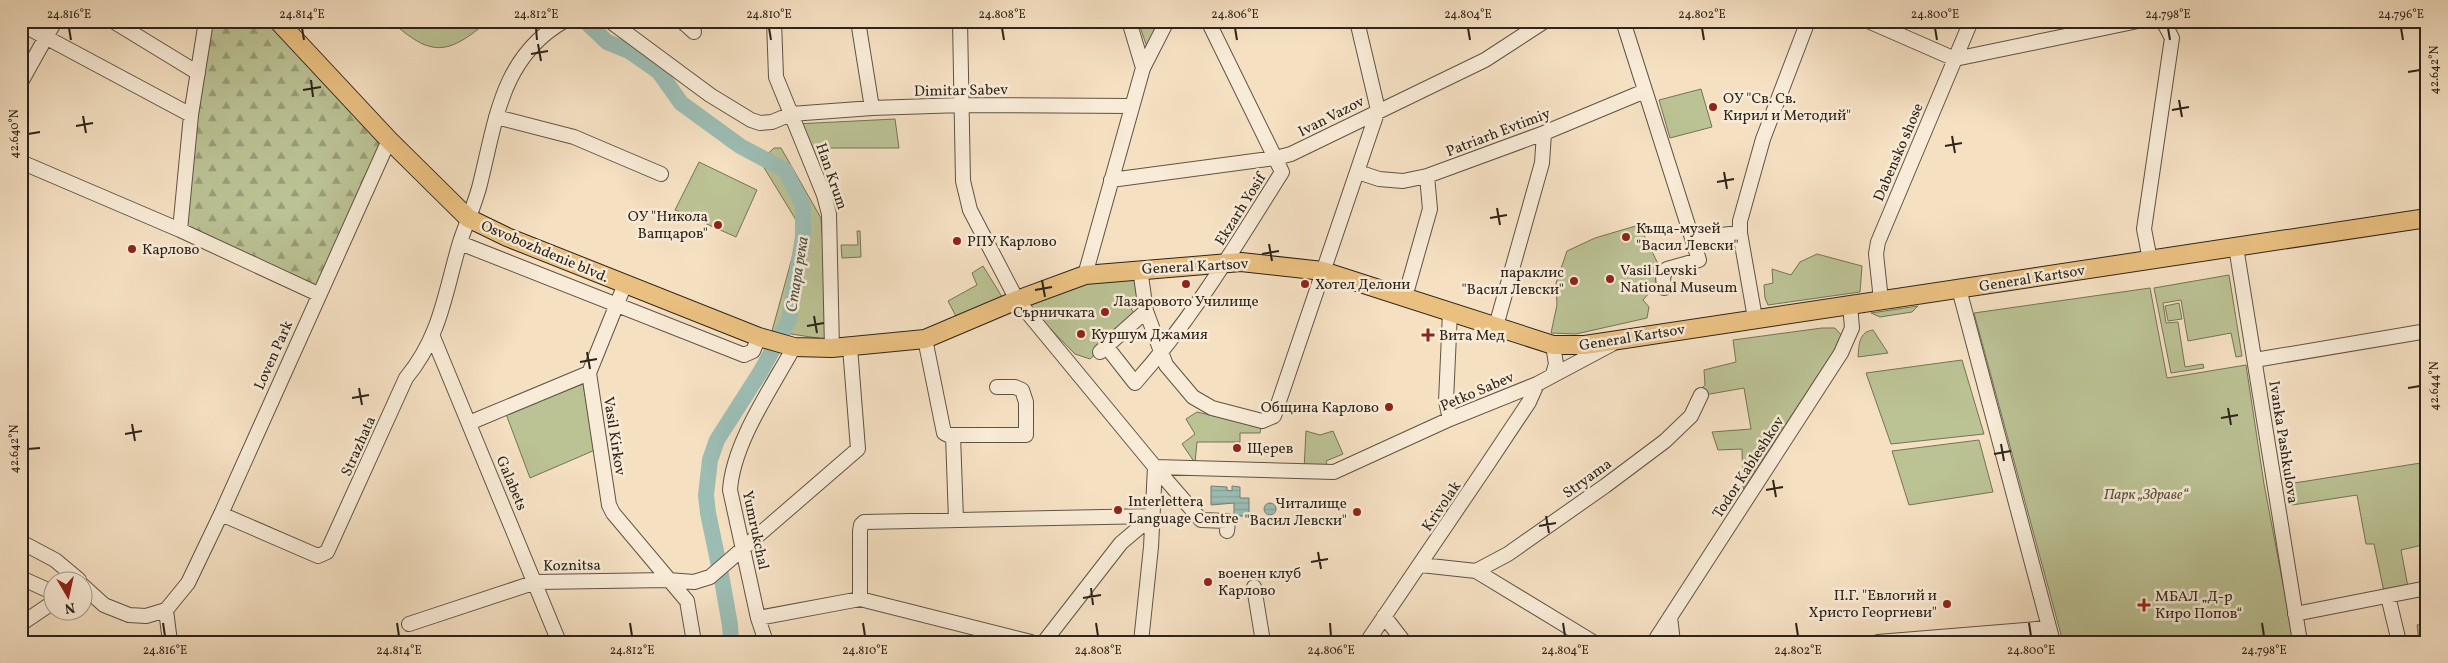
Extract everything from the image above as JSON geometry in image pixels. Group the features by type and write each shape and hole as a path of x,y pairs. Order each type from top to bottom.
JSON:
{"main road":[{"name":"Osvobozhdenie blvd.","path":"278,21 389,140 468,218 507,238 758,337 794,347"},
{"name":"General Kartsov","path":"794,347 841,347 925,339 1017,300 1085,275 1227,262 1262,263 1323,271 1408,290 1450,312 1553,345 1585,345 2427,218"}],"street":[{"path":"21,82 55,21"},
{"path":"180,230 191,115 206,21"},
{"name":"Strazhata","path":"221,514 318,556 327,552 406,378 416,366 433,337 460,243 478,190 502,93 512,74 545,32 564,21"},
{"name":"Dimitar Sabev","path":"610,21 710,95 751,120 760,123 772,122 791,114 872,108 962,105 1132,106"},
{"path":"682,21 694,32"},
{"name":"Han Krum","path":"742,547 858,449 841,347 830,214 776,77 774,21"},
{"path":"858,21 872,108"},
{"path":"960,21 963,181 965,196 1017,300 1201,520 1228,521 1227,531"},
{"path":"1129,21 1143,68"},
{"path":"1085,275 1143,68 1167,21"},
{"name":"Ekzarh Yosif","path":"1146,311 1102,349 1135,383 1162,353 1227,262 1235,246 1282,172 1208,21"},
{"path":"1140,269 1146,311 1166,365 1193,397 1212,408 1262,421 1269,420 1274,416 1378,110 1357,21"},
{"name":"Ivan Vazov","path":"1111,180 1276,158 1291,154 1378,110 1485,60 1545,21"},
{"path":"1623,21 1700,260 1667,269 1663,276 1664,288"},
{"path":"1755,318 1740,233 1746,197 1763,139 1808,21"},
{"path":"1868,21 1955,59 2138,21"},
{"name":"Dabensko shose","path":"1881,300 1876,254 1878,242 1971,21"},
{"path":"2150,260 2144,229 2172,38 2164,21"},
{"path":"116,23 198,73"},
{"path":"21,24 191,115"},
{"name":"Patriarh Evtimiy","path":"1358,172 1379,179 1403,181 1427,176 1544,133 1646,91"},
{"path":"496,117 574,137 661,174"},
{"path":"1496,326 1542,163 1544,133"},
{"name":"Loven Park","path":"166,610 188,583 221,514 318,294 389,140"},
{"path":"21,162 180,230 318,294"},
{"path":"1408,290 1430,209 1427,176"},
{"path":"1692,238 1740,233"},
{"path":"460,243 744,355 752,351 758,337"},
{"name":"Ivanka Pashkulova","path":"2236,247 2300,642"},
{"path":"469,423 589,373 625,284"},
{"path":"1878,642 2051,635 1959,289"},
{"name":"Todor Kableshkov","path":"1654,642 1841,353 1852,328 1850,305"},
{"path":"1450,312 1448,319 1446,401 1450,419"},
{"path":"2255,360 2427,331"},
{"name":"Galabets","path":"433,337 536,582 559,642"},
{"name":"Petko Sabev","path":"1155,467 1334,472 1450,419 1537,384 1624,338"},
{"path":"925,339 944,434 1026,435 1026,402 1022,390 1016,387 997,387"},
{"path":"1553,345 1556,364 1553,374"},
{"name":"Yumrukchal","path":"766,642 758,618 730,490 731,469 743,442 794,347"},
{"path":"416,366 431,364 446,368"},
{"name":"Vasil Kirkov","path":"589,373 609,506 687,601 694,642"},
{"name":"Krivolak","path":"1367,642 1421,565 1529,402 1537,384"},
{"name":"Stryama","path":"1476,571 1516,548 1605,486 1665,441 1691,416 1701,395"},
{"path":"953,435 956,515"},
{"path":"1141,642 1153,516 1155,467"},
{"path":"860,598 860,531 861,525 864,522 956,515 1153,516"},
{"path":"1044,642 1120,543 1153,516"},
{"path":"21,542 55,560 67,570"},
{"name":"Koznitsa","path":"409,624 536,582 668,580 694,582 710,577 742,547"},
{"path":"1421,565 1476,571 1592,642"},
{"path":"21,578 42,587"},
{"path":"1254,587 1263,642"},
{"path":"2295,614 2427,588"},
{"path":"92,594 104,605 130,615 146,616 166,610 170,642"},
{"path":"2388,596 2399,642"},
{"path":"758,618 860,598 1031,642"},
{"path":"21,624 42,610"},
{"path":"1384,616 1404,642"},
{"path":"1670,617 1673,642"}],"green space":[{"path":"206,21 278,21 389,140 318,294 180,230"},
{"path":"391,21 488,21 461,41 439,48 417,41"},
{"path":"1138,21 1167,21 1150,56"},
{"path":"1701,89 1712,127 1670,138 1659,100"},
{"path":"895,119 899,148 825,148 828,184 820,185 795,124"},
{"path":"774,148 781,148 821,218 830,340 772,331 798,236 796,220 760,161"},
{"path":"699,162 757,190 736,237 675,210"},
{"path":"1639,225 1664,276 1643,300 1649,307 1647,318 1576,334 1551,333 1557,305 1556,283 1567,251 1595,238"},
{"path":"857,231 860,231 861,257 842,258 841,245 858,245"},
{"path":"1817,254 1862,266 1860,292 1768,305 1765,298 1764,285 1773,283 1772,269 1791,275 1800,262"},
{"path":"983,266 1004,300 959,322 948,301 977,285 972,273"},
{"path":"2229,275 2242,356 2236,357 2231,333 2188,341 2181,300 2163,303 2166,323 2178,322 2185,367 2203,364 2204,368 2171,373 2154,288"},
{"path":"1137,280 1142,301 1131,309 1137,316 1090,359 1075,354 1026,304 1071,287 1091,282"},
{"name":"Парк „Здраве“","path":"2150,288 2167,378 2246,365 2264,484 2294,642 2063,642 1974,313"},
{"path":"2179,303 2182,319 2168,321 2165,306"},
{"path":"1918,306 1912,312 1880,317 1871,313"},
{"path":"1822,328 1835,328 1843,337 1743,489 1742,449 1718,450 1712,432 1751,429 1744,388 1693,397 1705,385 1704,370 1736,362 1733,340"},
{"path":"1873,330 1888,353 1858,357 1859,343 1862,336 1868,331"},
{"path":"1962,360 1984,434 1891,444 1866,373"},
{"path":"583,384 595,450 530,478 506,414"},
{"path":"1197,412 1261,427 1260,433 1240,433 1240,442 1197,442 1195,463 1182,444 1195,434 1186,419"},
{"path":"1306,431 1320,435 1333,431 1343,454 1326,461 1327,465 1304,469"},
{"path":"1979,440 1993,492 1909,505 1892,451"},
{"path":"2427,462 2427,544 2401,550 2408,587 2384,592 2374,544 2366,544 2357,495 2292,505 2288,484"},
{"path":"2427,623 2427,642 2419,642 2417,625"}],"water":[{"path":"1211,486 1227,487 1227,490 1232,491 1232,486 1240,487 1240,498 1249,498 1249,516 1234,516 1234,503 1211,505"},
{"path":"1272,503 1275,504 1275,514 1268,515 1265,514 1264,507 1265,504"}],"waterway":[{"name":"Стара река","path":"585,21 607,42 629,51 659,72 681,103 740,146 785,170 803,206 803,237 789,320 761,371 717,440 710,460 706,495 708,513 722,580 731,642"}],"place":[{"name":"ОУ \"Св. Св. Кирил и Методий\"","path":"1713,107"},
{"name":"ОУ \"Никола Вапцаров\"","path":"718,225"},
{"name":"Къща-музей \"Васил Левски\"","path":"1626,237"},
{"name":"РПУ Карлово","path":"957,241"},
{"name":"Карлово","path":"132,249"},
{"name":"Vasil Levski National Museum","path":"1610,279"},
{"name":"параклис \"Васил Левски\"","path":"1574,281"},
{"name":"Лазаровото Училище","path":"1186,284"},
{"name":"Хотел Делони","path":"1305,284"},
{"name":"Сърничката","path":"1105,312"},
{"name":"Куршум Джамия","path":"1081,334"},
{"name":"Вита Мед","path":"1428,335"},
{"name":"Община Карлово","path":"1389,407"},
{"name":"Щерев","path":"1237,448"},
{"name":"Interlettera Language Centre","path":"1118,510"},
{"name":"Читалище \"Васил Левски\"","path":"1357,512"},
{"name":"военен клуб Карлово","path":"1208,582"},
{"name":"П.Г. \"Евлогий и Христо Георгиеви\"","path":"1947,604"},
{"name":"МБАЛ „Д-р Киро Попов“","path":"2144,605"}]}
